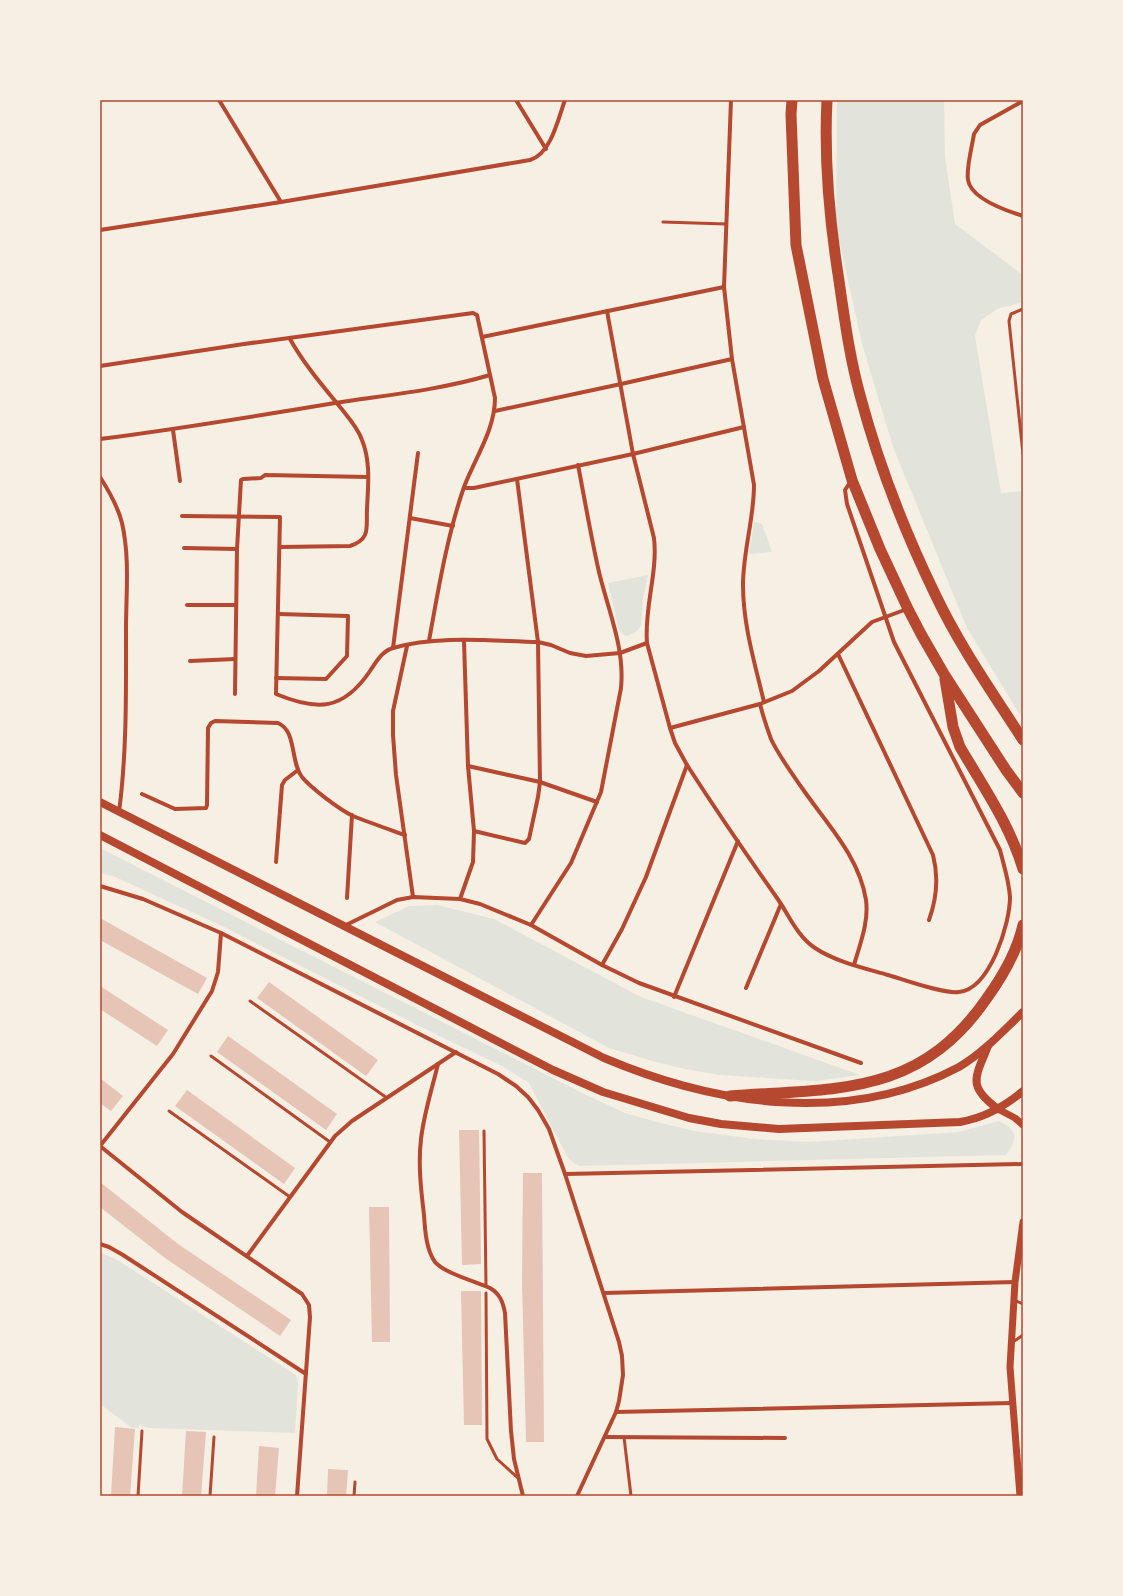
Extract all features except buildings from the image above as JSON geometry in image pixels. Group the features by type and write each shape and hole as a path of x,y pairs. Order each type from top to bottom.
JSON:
{"highway":[{"path":"792,100 791,114 796,245 823,379 852,480 880,549 908,609 944,674 1006,770 1023,793"},
{"path":"827,100 827,168 830,221 847,338 860,395 898,509 935,593 969,657 1023,740"},
{"path":"944,674 956,736 960,746 1008,830 1019,854 1023,869"},
{"path":"730,1096 842,1089 886,1078 908,1070 934,1055 966,1025 996,986 1014,952 1023,925"}],"main road":[{"path":"100,802 604,1058 625,1067 675,1084 763,1102 811,1103 866,1099 897,1092 930,1080 960,1066 988,1045 1023,1012"},
{"path":"100,835 553,1070 603,1092 638,1104 689,1118 714,1123 751,1127 779,1128 949,1123 970,1120 998,1109 1023,1092"},
{"path":"988,1045 976,1081 978,1090 985,1099 998,1109"}],"street":[{"path":"219,100 281,202"},
{"path":"516,100 546,149"},
{"path":"100,230 281,202 530,160 538,157 546,149 565,100"},
{"path":"731,100 724,287 732,359 754,485 754,497 745,554 743,584 744,613 762,703 772,739 802,788 849,853 858,872 866,901 866,911 863,934 854,965"},
{"path":"1023,101 977,128 974,134 968,173 968,181 970,186 977,193 996,207 1023,216"},
{"path":"482,337 724,287"},
{"path":"607,311 634,454 654,538 655,568 646,631 646,643 675,743 687,765 781,904 796,929 815,948 830,956 854,965 948,992 957,993 965,991 979,981 999,948 1009,909 1009,886 1000,850 894,642 847,504 845,490 852,480"},
{"path":"100,366 244,344 290,339 473,313 477,315 479,318 495,398 495,411 491,425 464,488 453,526 436,599 429,641"},
{"path":"280,547 350,546 361,542 366,533 368,477 367,461 362,440 337,403 304,364 290,339"},
{"path":"495,411 732,359"},
{"path":"100,439 173,430 466,382 490,375"},
{"path":"464,488 474,488 634,454 744,427"},
{"path":"173,430 180,481"},
{"path":"393,648 418,453"},
{"path":"531,925 571,864 601,792 622,688 623,672 620,653 599,573 578,465"},
{"path":"235,694 237,548 240,480 261,478 265,475 368,477"},
{"path":"100,477 108,489 122,521 126,558 125,702 122,786 119,812"},
{"path":"474,831 525,843 529,839 540,782 538,642 517,479"},
{"path":"182,516 280,517 276,694 308,705 325,705 341,699 353,691 364,680 382,654 393,648 429,641 538,642 551,645 580,656 620,653 646,643"},
{"path":"410,518 453,526"},
{"path":"184,548 237,548"},
{"path":"187,605 236,605"},
{"path":"670,728 762,703 792,691 820,671 872,622 908,609"},
{"path":"276,678 326,679 347,656 348,616 278,614"},
{"path":"460,899 473,862 474,831 468,766 464,641"},
{"path":"407,646 393,711 393,730 394,760 413,896"},
{"path":"838,654 934,855 936,893 935,902 929,920"},
{"path":"190,660 236,659"},
{"path":"142,794 175,809 206,808 208,728 211,723 215,721 272,722 282,725 288,732 298,770 303,778 314,789 352,816 405,835"},
{"path":"602,965 625,923 646,877 687,765"},
{"path":"468,766 540,782 597,802"},
{"path":"276,862 282,785 285,780 298,770"},
{"path":"347,898 352,816"},
{"path":"674,997 738,841"},
{"path":"100,886 143,899 221,932 498,1074 516,1086 528,1097 538,1110 549,1129 604,1293 622,1356 621,1390 616,1412 577,1496"},
{"path":"344,926 397,900 413,896 460,899 486,906 531,925 602,965 639,983 861,1064"},
{"path":"746,988 781,904"},
{"path":"221,932 218,972 212,991 173,1054 100,1146 182,1212 302,1294 306,1299 310,1310 310,1317 297,1496"},
{"path":"247,1256 330,1142 352,1122 456,1052"},
{"path":"438,1064 421,1138 420,1174 425,1233 431,1254 436,1263 443,1268 486,1286 496,1292 501,1298 505,1313 511,1431 514,1459 523,1496"},
{"path":"998,1109 1015,1118 1023,1125"},
{"path":"565,1174 1023,1164"},
{"path":"1020,1496 1010,1373 1010,1345 1015,1282 1023,1222"},
{"path":"100,1244 109,1247 122,1255 306,1374"},
{"path":"604,1293 1015,1282"},
{"path":"616,1412 1012,1403"},
{"path":"605,1437 785,1438"}],"lane":[{"path":"663,222 726,224"},
{"path":"1023,309 1011,314 1009,321 1023,454"},
{"path":"250,1001 387,1098"},
{"path":"211,1056 330,1142"},
{"path":"169,1111 290,1197"},
{"path":"484,1131 486,1286"},
{"path":"486,1293 487,1439 497,1459 518,1478"},
{"path":"1014,1300 1023,1304"},
{"path":"1010,1345 1023,1335"},
{"path":"138,1496 142,1431"},
{"path":"210,1496 214,1437"},
{"path":"624,1438 630,1496"},
{"path":"354,1496 355,1482"}],"shaded area":[{"path":"837,100 944,100 945,157 955,224 1023,275 1023,302 997,309 981,320 975,336 1001,493 1023,491 1023,720 967,628 893,447 862,344 836,226"},
{"path":"756,522 762,524 772,552 749,554 754,523"},
{"path":"648,575 643,600 641,626 633,634 627,636 624,635 619,630 608,583"},
{"path":"100,848 588,1096 625,1113 694,1131 755,1139 809,1142 959,1132 999,1121 1013,1131 1013,1144 1006,1155 580,1166 568,1158 529,1083 502,1066 437,1035 220,925 113,876 100,873"},
{"path":"437,905 494,919 641,997 860,1075 815,1081 720,1075 680,1068 609,1048 375,922 409,906"},
{"path":"100,1252 119,1261 296,1375 298,1383 295,1433 149,1428 139,1425 139,1428 132,1428 100,1404"}]}
